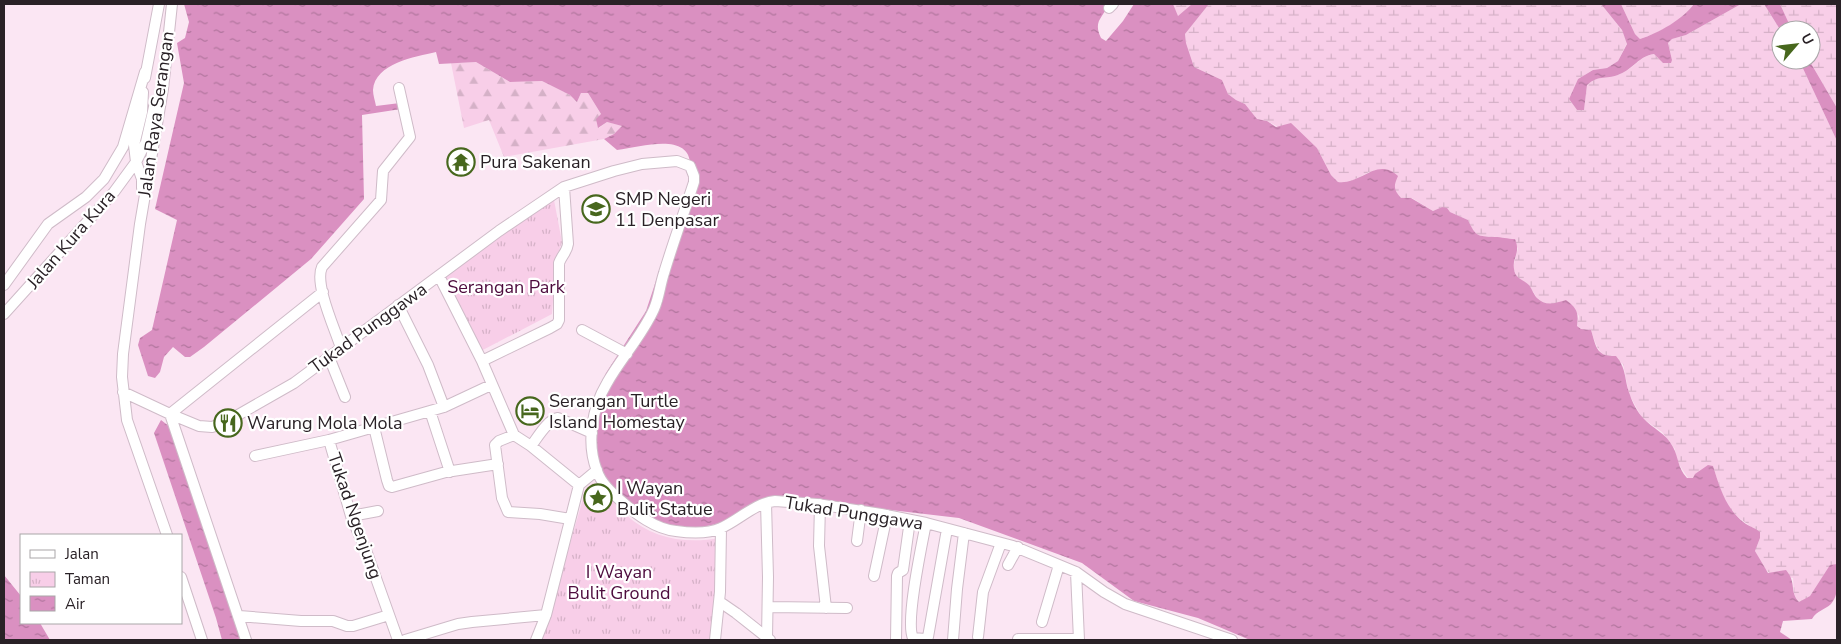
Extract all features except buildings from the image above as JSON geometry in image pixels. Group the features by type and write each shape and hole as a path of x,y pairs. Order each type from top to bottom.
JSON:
{"street":[{"name":"Jalan Raya Serangan","path":"167,534 128,420 122,377 123,354 140,224 164,89 172,4"},
{"name":"Jalan Raya Serangan","path":"140,224 142,179 136,162 134,145 142,112 145,72 158,9"},
{"name":"Jalan Kura Kura","path":"4,314 114,192 136,162 146,142 167,47"},
{"name":"Jalan Kura Kura","path":"4,285 48,224 86,197 104,179 122,147 145,72"},
{"path":"341,348 322,292 320,272 322,267 381,200 383,171 410,137 399,88"},
{"name":"Tukad Punggawa","path":"124,392 170,414 206,428 224,423 294,383 498,231 564,187 614,171 664,161 678,161 690,166 694,182 663,274 659,295 654,310 601,394 596,408 592,434 597,470 603,482 637,515 655,525 675,531 698,532 721,528 766,503 778,501 820,504 861,510 926,523 1001,542 1076,572 1125,604 1232,640"},
{"path":"482,361 550,328 559,320 559,263 567,252 568,244 564,187"},
{"path":"438,276 482,361 514,435 531,446 579,485"},
{"path":"246,640 170,414 322,292"},
{"path":"398,305 428,365 444,407"},
{"path":"582,330 627,354"},
{"path":"329,357 345,397"},
{"name":"Tukad Ngenjung","path":"398,640 373,568 351,516 329,440 444,407 491,385"},
{"path":"430,411 450,472"},
{"path":"531,446 555,418 592,434"},
{"path":"374,427 389,486 392,487 450,472 498,464"},
{"path":"514,435 496,442 495,448 502,498 508,512 570,518"},
{"path":"255,456 329,440"},
{"path":"536,640 546,615 579,485 597,470"},
{"path":"766,503 769,639"},
{"path":"820,504 819,546 826,608"},
{"path":"857,540 861,510"},
{"path":"351,516 378,511"},
{"path":"874,576 887,515"},
{"path":"903,570 910,520"},
{"path":"926,523 911,617 912,637 925,639 928,636 947,528"},
{"path":"716,640 720,602 721,528"},
{"path":"953,640 964,533"},
{"path":"978,637 984,592 1001,542"},
{"path":"1008,565 1018,547"},
{"path":"1042,622 1059,565"},
{"path":"896,640 897,576 903,570 917,572"},
{"path":"1018,639 1079,640 1076,572"},
{"path":"182,580 202,640"},
{"path":"720,602 769,639"},
{"path":"768,607 847,608"},
{"path":"239,616 301,621 333,621 347,626 354,626 389,614"},
{"path":"895,614 911,617"},
{"path":"405,640 458,624 546,615"}],"green space":[{"path":"1173,4 1192,4 1178,17"},
{"path":"1209,4 1601,4 1622,30 1627,43 1618,61 1607,68 1593,70 1578,79 1569,99 1577,110 1584,110 1587,84 1592,81 1615,76 1628,70 1649,55 1654,54 1663,63 1672,60 1668,43 1672,39 1686,35 1741,4 1764,4 1774,20 1771,20 1771,70 1804,70 1837,141 1837,564 1830,566 1810,596 1799,603 1794,594 1793,578 1772,574 1762,565 1755,551 1760,538 1754,530 1732,511 1726,501 1713,466 1693,478 1688,478 1676,460 1675,449 1662,432 1642,418 1629,394 1623,364 1604,355 1598,349 1591,330 1581,329 1577,326 1579,316 1566,301 1551,305 1541,301 1529,285 1517,277 1513,268 1518,248 1508,241 1499,238 1476,234 1468,220 1442,207 1433,211 1412,198 1401,198 1395,191 1394,186 1369,172 1348,183 1338,182 1331,175 1317,148 1267,121 1257,119 1245,104 1228,94 1222,80 1194,67 1185,34"},
{"path":"1621,4 1694,4 1684,15 1670,25 1640,39 1635,34"},
{"path":"1780,4 1837,4 1837,108 1815,70 1821,70 1821,20 1787,20"},
{"path":"476,62 510,82 542,81 570,95 577,102 581,93 588,93 601,114 599,128 607,122 623,126 614,134 604,139 504,157 489,120 464,128 451,63"},
{"name":"Serangan Park","path":"554,200 562,242 556,260 552,314 479,352 444,274"},
{"name":"I Wayan Bulit Ground","path":"593,483 607,493 626,515 647,530 682,540 720,538 712,640 540,640 549,617 586,488"}],"water":[{"path":"184,4 1109,4 1098,24 1101,38 1106,41 1134,4 1173,4 1178,16 1192,4 1209,4 1185,34 1194,67 1222,80 1228,94 1245,104 1257,119 1267,121 1276,127 1291,123 1317,148 1331,175 1338,182 1354,180 1376,170 1390,171 1398,176 1395,188 1401,198 1411,198 1433,211 1442,207 1447,208 1450,212 1468,220 1475,233 1481,236 1515,239 1517,244 1514,261 1516,275 1529,285 1540,301 1551,304 1566,300 1570,303 1576,311 1578,318 1577,326 1581,329 1591,330 1596,346 1604,355 1616,356 1622,365 1628,390 1635,407 1643,418 1670,442 1681,470 1687,478 1693,478 1695,474 1708,465 1713,466 1718,482 1733,512 1746,524 1760,532 1760,538 1755,551 1768,573 1786,570 1791,579 1794,594 1799,602 1810,596 1830,565 1837,564 1836,595 1829,606 1816,614 1812,619 1783,621 1780,632 1792,640 1250,640 1198,618 1134,601 1082,563 959,518 771,496 727,522 697,528 660,526 613,488 591,456 594,400 606,373 646,311 686,190 689,191 692,182 688,181 690,164 687,153 680,147 669,144 617,150 604,139 614,134 622,126 607,122 598,128 596,119 601,114 588,93 581,93 577,102 570,95 542,81 510,82 476,62 439,64 436,52 407,59 388,67 375,81 373,90 376,106 400,103 401,109 362,115 364,199 311,259 204,347 190,357 185,357 173,347 164,357 160,372 155,378 148,376 138,345 140,338 152,330 177,220 155,209 184,83 177,43 185,38 189,22"},
{"path":"1601,4 1621,4 1635,34 1640,39 1670,25 1684,15 1694,4 1741,4 1686,35 1672,39 1668,43 1671,63 1663,63 1654,54 1649,55 1620,74 1596,79 1591,82 1587,85 1584,110 1577,110 1569,99 1578,79 1593,70 1607,68 1618,61 1627,44 1622,30"},
{"path":"1764,4 1780,4 1787,20 1774,20"},
{"path":"1804,70 1815,70 1837,108 1837,141"},
{"path":"161,420 174,430 240,640 222,640 154,433"},
{"path":"4,575 20,595 20,624 41,624 50,640 4,640"}],"place":[{"name":"Pura Sakenan","path":"461,162"},
{"name":"SMP Negeri 11 Denpasar","path":"596,209"},
{"name":"Serangan Turtle Island Homestay","path":"530,411"},
{"name":"Warung Mola Mola","path":"228,423"},
{"name":"I Wayan Bulit Statue","path":"598,498"}]}
